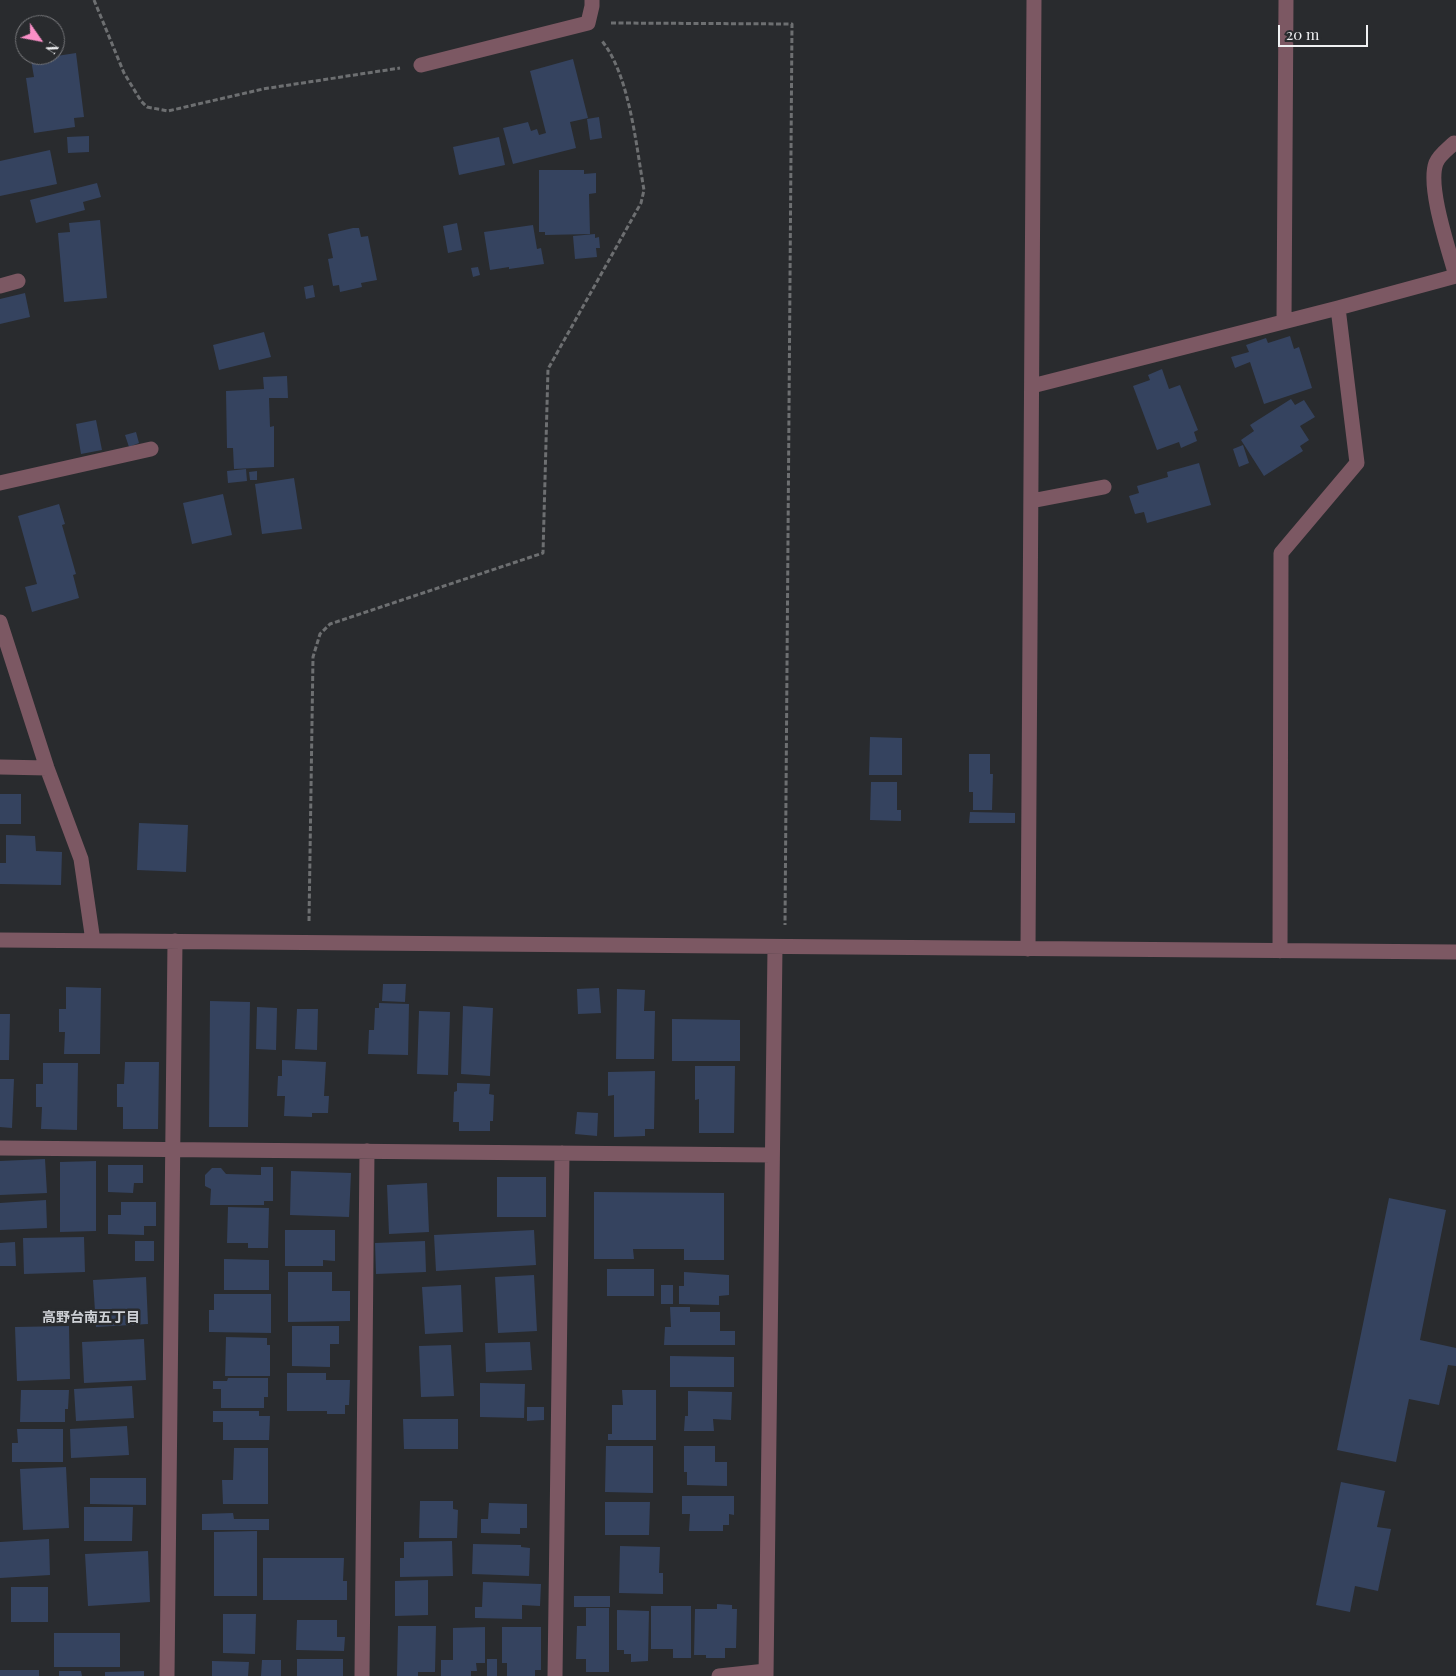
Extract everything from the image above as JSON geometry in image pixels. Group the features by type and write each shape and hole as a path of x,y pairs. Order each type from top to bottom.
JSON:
{"street":[{"path":"421,65 588,23 592,0"},
{"path":"1028,949 1034,0"},
{"path":"1284,322 1286,0"},
{"path":"1032,386 1456,276 1437,204 1434,174 1436,161 1454,144"},
{"path":"0,286 18,282"},
{"path":"1280,951 1281,553 1357,463 1338,308"},
{"path":"0,483 151,449"},
{"path":"1031,501 1104,487"},
{"path":"0,622 47,768 81,859 93,941"},
{"path":"0,767 47,768"},
{"path":"0,940 1456,952"},
{"path":"167,1676 175,941"},
{"path":"719,1676 766,1674 772,1155 780,947"},
{"path":"0,1148 772,1155"},
{"path":"362,1676 367,1151"},
{"path":"555,1676 562,1153"}],"path":[{"path":"94,0 124,73 140,101 147,107 168,111 264,89 421,65"},
{"path":"309,942 313,657 320,634 330,624 543,553 548,369 641,203 644,190 630,104 612,52 588,23"},
{"path":"588,23 792,24 780,947"}],"building":[{"path":"76,53 84,117 74,118 75,127 34,133 26,78 34,77 32,65 65,65 65,55"},
{"path":"573,59 588,118 570,122 576,148 513,164 503,128 528,122 531,131 537,129 539,135 546,133 530,71"},
{"path":"599,117 602,138 590,140 587,119"},
{"path":"89,136 89,152 68,153 67,137"},
{"path":"499,137 505,165 459,175 453,147"},
{"path":"50,150 57,184 0,196 0,161"},
{"path":"539,170 584,170 584,174 596,173 596,193 589,194 590,234 545,235 545,232 539,232"},
{"path":"97,183 101,197 83,202 85,210 36,223 30,200"},
{"path":"100,220 107,298 64,302 58,233 70,232 69,223"},
{"path":"457,223 462,250 448,253 443,226"},
{"path":"533,225 537,249 541,248 544,264 490,270 484,232"},
{"path":"359,228 361,237 368,236 377,280 361,283 362,287 340,292 339,285 333,286 328,259 333,258 328,234"},
{"path":"595,234 595,238 599,237 600,248 596,248 597,257 575,259 573,236"},
{"path":"478,267 480,275 473,277 471,268"},
{"path":"313,285 315,297 306,299 304,287"},
{"path":"25,293 30,317 0,324 0,299"},
{"path":"264,332 271,357 219,370 213,345"},
{"path":"1290,336 1294,349 1299,347 1312,388 1264,404 1250,362 1235,368 1231,357 1249,352 1246,345 1266,338 1268,343"},
{"path":"1162,369 1169,389 1180,385 1198,430 1194,432 1197,441 1181,448 1179,442 1157,450 1133,386 1150,380 1148,375"},
{"path":"287,376 288,398 269,398 270,427 274,426 274,467 234,469 233,448 227,448 226,391 264,389 263,377"},
{"path":"1291,399 1295,405 1304,400 1315,417 1300,426 1309,440 1300,446 1303,451 1264,476 1241,440 1254,431 1250,425"},
{"path":"96,420 102,450 81,454 76,424"},
{"path":"136,432 139,443 129,447 125,435"},
{"path":"1243,445 1249,463 1239,467 1233,449"},
{"path":"1199,463 1211,505 1147,523 1144,512 1135,514 1129,496 1139,493 1137,486 1168,477 1167,472"},
{"path":"246,469 247,481 228,483 227,471"},
{"path":"257,471 257,480 250,480 249,472"},
{"path":"294,478 302,529 262,534 255,484"},
{"path":"223,494 232,535 192,544 183,503"},
{"path":"59,504 65,524 62,525 76,574 73,575 79,598 32,612 25,587 37,584 18,516"},
{"path":"870,737 902,738 902,775 869,775"},
{"path":"969,754 990,754 990,774 993,774 992,810 973,810 973,792 969,792"},
{"path":"871,782 897,782 897,810 901,810 901,821 870,820"},
{"path":"0,794 21,794 21,824 0,824"},
{"path":"970,812 1015,813 1015,823 969,823"},
{"path":"139,823 188,825 186,872 137,870"},
{"path":"6,835 35,836 36,851 62,852 61,885 0,884 0,863 6,863"},
{"path":"383,984 406,984 405,1002 382,1001"},
{"path":"66,987 101,988 100,1054 64,1054 65,1032 59,1032 59,1009 66,1009"},
{"path":"599,988 601,1013 578,1014 577,989"},
{"path":"617,989 645,990 644,1011 655,1011 654,1059 616,1059"},
{"path":"210,1001 250,1002 248,1127 209,1127"},
{"path":"379,1003 409,1004 408,1055 368,1054 369,1030 374,1030 375,1008 379,1008"},
{"path":"463,1006 493,1008 490,1076 461,1074"},
{"path":"257,1007 277,1008 276,1050 256,1049"},
{"path":"297,1009 318,1009 317,1050 295,1049"},
{"path":"419,1011 450,1012 448,1075 417,1074"},
{"path":"0,1014 10,1014 9,1060 0,1060"},
{"path":"672,1019 740,1020 740,1061 672,1061"},
{"path":"282,1060 326,1062 324,1096 329,1096 328,1113 312,1113 312,1117 284,1116 285,1096 277,1096 278,1076 282,1076"},
{"path":"125,1062 159,1062 158,1129 123,1129 123,1107 117,1107 117,1084 124,1084"},
{"path":"43,1063 78,1063 77,1130 41,1129 42,1107 36,1107 36,1084 43,1084"},
{"path":"695,1066 735,1066 734,1133 699,1133 699,1099 695,1100"},
{"path":"655,1071 654,1129 645,1129 645,1136 614,1137 614,1095 608,1096 608,1072"},
{"path":"0,1079 14,1079 12,1128 0,1127"},
{"path":"457,1083 490,1084 489,1094 494,1095 493,1121 490,1121 490,1131 459,1131 459,1122 453,1122 454,1092 457,1091"},
{"path":"577,1112 598,1113 597,1136 575,1134"},
{"path":"45,1159 47,1193 0,1195 0,1161"},
{"path":"96,1161 96,1231 60,1232 60,1162"},
{"path":"108,1165 143,1165 143,1183 134,1183 133,1193 108,1192"},
{"path":"261,1167 273,1167 273,1201 264,1201 264,1205 210,1205 211,1189 205,1186 205,1175 212,1168 221,1168 226,1174 261,1175"},
{"path":"291,1171 351,1173 349,1217 290,1215"},
{"path":"497,1177 546,1177 546,1217 497,1217"},
{"path":"427,1183 429,1232 389,1234 387,1185"},
{"path":"594,1192 724,1193 724,1260 684,1260 684,1249 633,1249 634,1259 594,1259"},
{"path":"1389,1198 1446,1210 1420,1340 1456,1348 1456,1366 1448,1365 1439,1405 1409,1399 1396,1462 1337,1450"},
{"path":"46,1200 47,1228 0,1230 0,1203"},
{"path":"121,1202 156,1202 156,1226 144,1226 144,1235 108,1234 108,1215 121,1215"},
{"path":"228,1207 269,1208 268,1248 248,1248 248,1243 227,1243"},
{"path":"285,1230 335,1230 335,1261 323,1260 323,1266 285,1266"},
{"path":"534,1230 536,1265 436,1271 434,1235"},
{"path":"84,1237 85,1272 24,1274 23,1238"},
{"path":"135,1241 154,1241 154,1261 135,1261"},
{"path":"425,1241 426,1272 376,1274 375,1243"},
{"path":"15,1242 16,1266 0,1266 0,1243"},
{"path":"224,1259 269,1260 269,1290 224,1290"},
{"path":"607,1269 654,1269 654,1296 607,1296"},
{"path":"288,1272 332,1272 332,1291 350,1291 350,1321 288,1322"},
{"path":"684,1272 729,1275 729,1295 719,1296 719,1305 679,1304 679,1286 684,1286"},
{"path":"534,1275 537,1331 498,1333 495,1277"},
{"path":"146,1277 148,1324 96,1327 93,1280"},
{"path":"461,1285 463,1332 425,1334 422,1287"},
{"path":"661,1285 673,1285 673,1304 661,1304"},
{"path":"214,1294 271,1294 271,1333 209,1332 209,1310 214,1310"},
{"path":"670,1307 690,1307 690,1312 720,1312 720,1331 735,1331 735,1345 664,1345 665,1327 671,1327"},
{"path":"69,1326 70,1379 17,1381 15,1327"},
{"path":"292,1326 339,1326 339,1344 330,1344 330,1367 292,1366"},
{"path":"226,1337 267,1338 267,1345 270,1345 270,1376 225,1376"},
{"path":"144,1339 146,1380 84,1383 82,1342"},
{"path":"530,1342 532,1370 486,1372 485,1343"},
{"path":"451,1345 454,1396 421,1397 419,1346"},
{"path":"670,1356 734,1357 734,1387 670,1387"},
{"path":"287,1373 326,1373 326,1380 350,1380 349,1405 345,1405 345,1414 327,1414 327,1411 287,1411"},
{"path":"228,1378 268,1378 268,1397 264,1397 264,1408 221,1408 221,1389 213,1389 213,1381 227,1381"},
{"path":"480,1383 525,1384 524,1418 480,1417"},
{"path":"132,1386 134,1418 76,1421 74,1389"},
{"path":"21,1390 69,1390 68,1409 65,1409 65,1422 20,1422"},
{"path":"622,1390 656,1390 656,1440 608,1440 608,1434 612,1434 612,1405 623,1405"},
{"path":"688,1391 732,1392 731,1420 713,1419 714,1431 684,1431 685,1416 688,1416"},
{"path":"527,1407 544,1407 544,1420 527,1421"},
{"path":"213,1411 259,1411 259,1416 270,1416 269,1440 223,1440 223,1422 213,1422"},
{"path":"403,1419 458,1419 458,1449 404,1449"},
{"path":"127,1426 129,1455 71,1458 70,1429"},
{"path":"17,1429 63,1429 63,1462 12,1462 12,1443 18,1443"},
{"path":"606,1446 653,1446 653,1493 605,1492"},
{"path":"684,1446 715,1446 715,1462 727,1462 727,1486 687,1485 687,1472 684,1472"},
{"path":"234,1448 268,1448 268,1504 223,1504 222,1480 233,1480"},
{"path":"66,1467 69,1528 23,1530 20,1469"},
{"path":"90,1478 146,1478 146,1505 90,1504"},
{"path":"1341,1482 1385,1491 1377,1527 1391,1529 1378,1591 1355,1586 1350,1612 1316,1605"},
{"path":"682,1496 734,1496 734,1515 729,1514 729,1525 723,1525 723,1531 689,1531 690,1514 682,1514"},
{"path":"420,1501 453,1501 453,1509 458,1510 457,1538 419,1538"},
{"path":"605,1502 650,1502 649,1535 605,1535"},
{"path":"489,1503 527,1504 527,1528 520,1528 520,1534 481,1533 481,1519 488,1519"},
{"path":"84,1507 133,1507 132,1541 84,1541"},
{"path":"233,1513 234,1519 269,1519 269,1530 202,1530 202,1514"},
{"path":"257,1531 257,1596 214,1596 214,1532"},
{"path":"49,1539 50,1575 0,1578 0,1542"},
{"path":"452,1541 453,1576 400,1577 400,1558 404,1558 404,1542"},
{"path":"473,1544 521,1545 521,1547 530,1548 529,1576 472,1574"},
{"path":"620,1546 660,1547 659,1573 663,1573 663,1594 619,1593"},
{"path":"148,1551 150,1602 88,1606 85,1554"},
{"path":"263,1558 344,1558 343,1581 347,1581 347,1600 263,1600"},
{"path":"428,1580 428,1615 395,1616 395,1581"},
{"path":"483,1582 541,1584 540,1606 522,1605 522,1619 475,1618 475,1607 482,1607"},
{"path":"11,1587 48,1587 48,1622 11,1622"},
{"path":"574,1596 610,1596 610,1607 574,1607"},
{"path":"717,1604 732,1605 732,1609 737,1609 736,1648 725,1648 725,1658 706,1658 706,1655 694,1655 695,1609 717,1609"},
{"path":"651,1606 691,1606 691,1658 673,1658 673,1649 651,1649"},
{"path":"586,1608 609,1608 609,1672 586,1672 586,1659 576,1659 577,1626 586,1626"},
{"path":"617,1610 649,1611 648,1661 631,1662 631,1654 624,1654 624,1650 617,1650"},
{"path":"223,1614 256,1614 255,1654 223,1653"},
{"path":"297,1620 337,1620 337,1637 345,1637 344,1651 296,1650"},
{"path":"398,1626 436,1626 435,1672 418,1672 418,1676 397,1676"},
{"path":"485,1627 485,1663 476,1663 477,1671 471,1671 471,1676 441,1676 441,1660 453,1660 453,1628"},
{"path":"502,1627 541,1627 541,1670 535,1670 535,1676 507,1676 507,1663 502,1663"},
{"path":"54,1633 120,1633 120,1667 54,1667"},
{"path":"297,1659 343,1659 343,1676 297,1676"},
{"path":"487,1659 497,1659 497,1676 487,1676"},
{"path":"262,1660 281,1660 281,1676 261,1676"},
{"path":"212,1661 249,1662 248,1676 212,1676"},
{"path":"0,1670 39,1670 39,1676 0,1676"},
{"path":"59,1671 81,1671 82,1676 59,1676"},
{"path":"144,1671 144,1676 105,1676 105,1672"}],"district":[{"name":"高野台南五丁目","path":"91,1318"}]}
